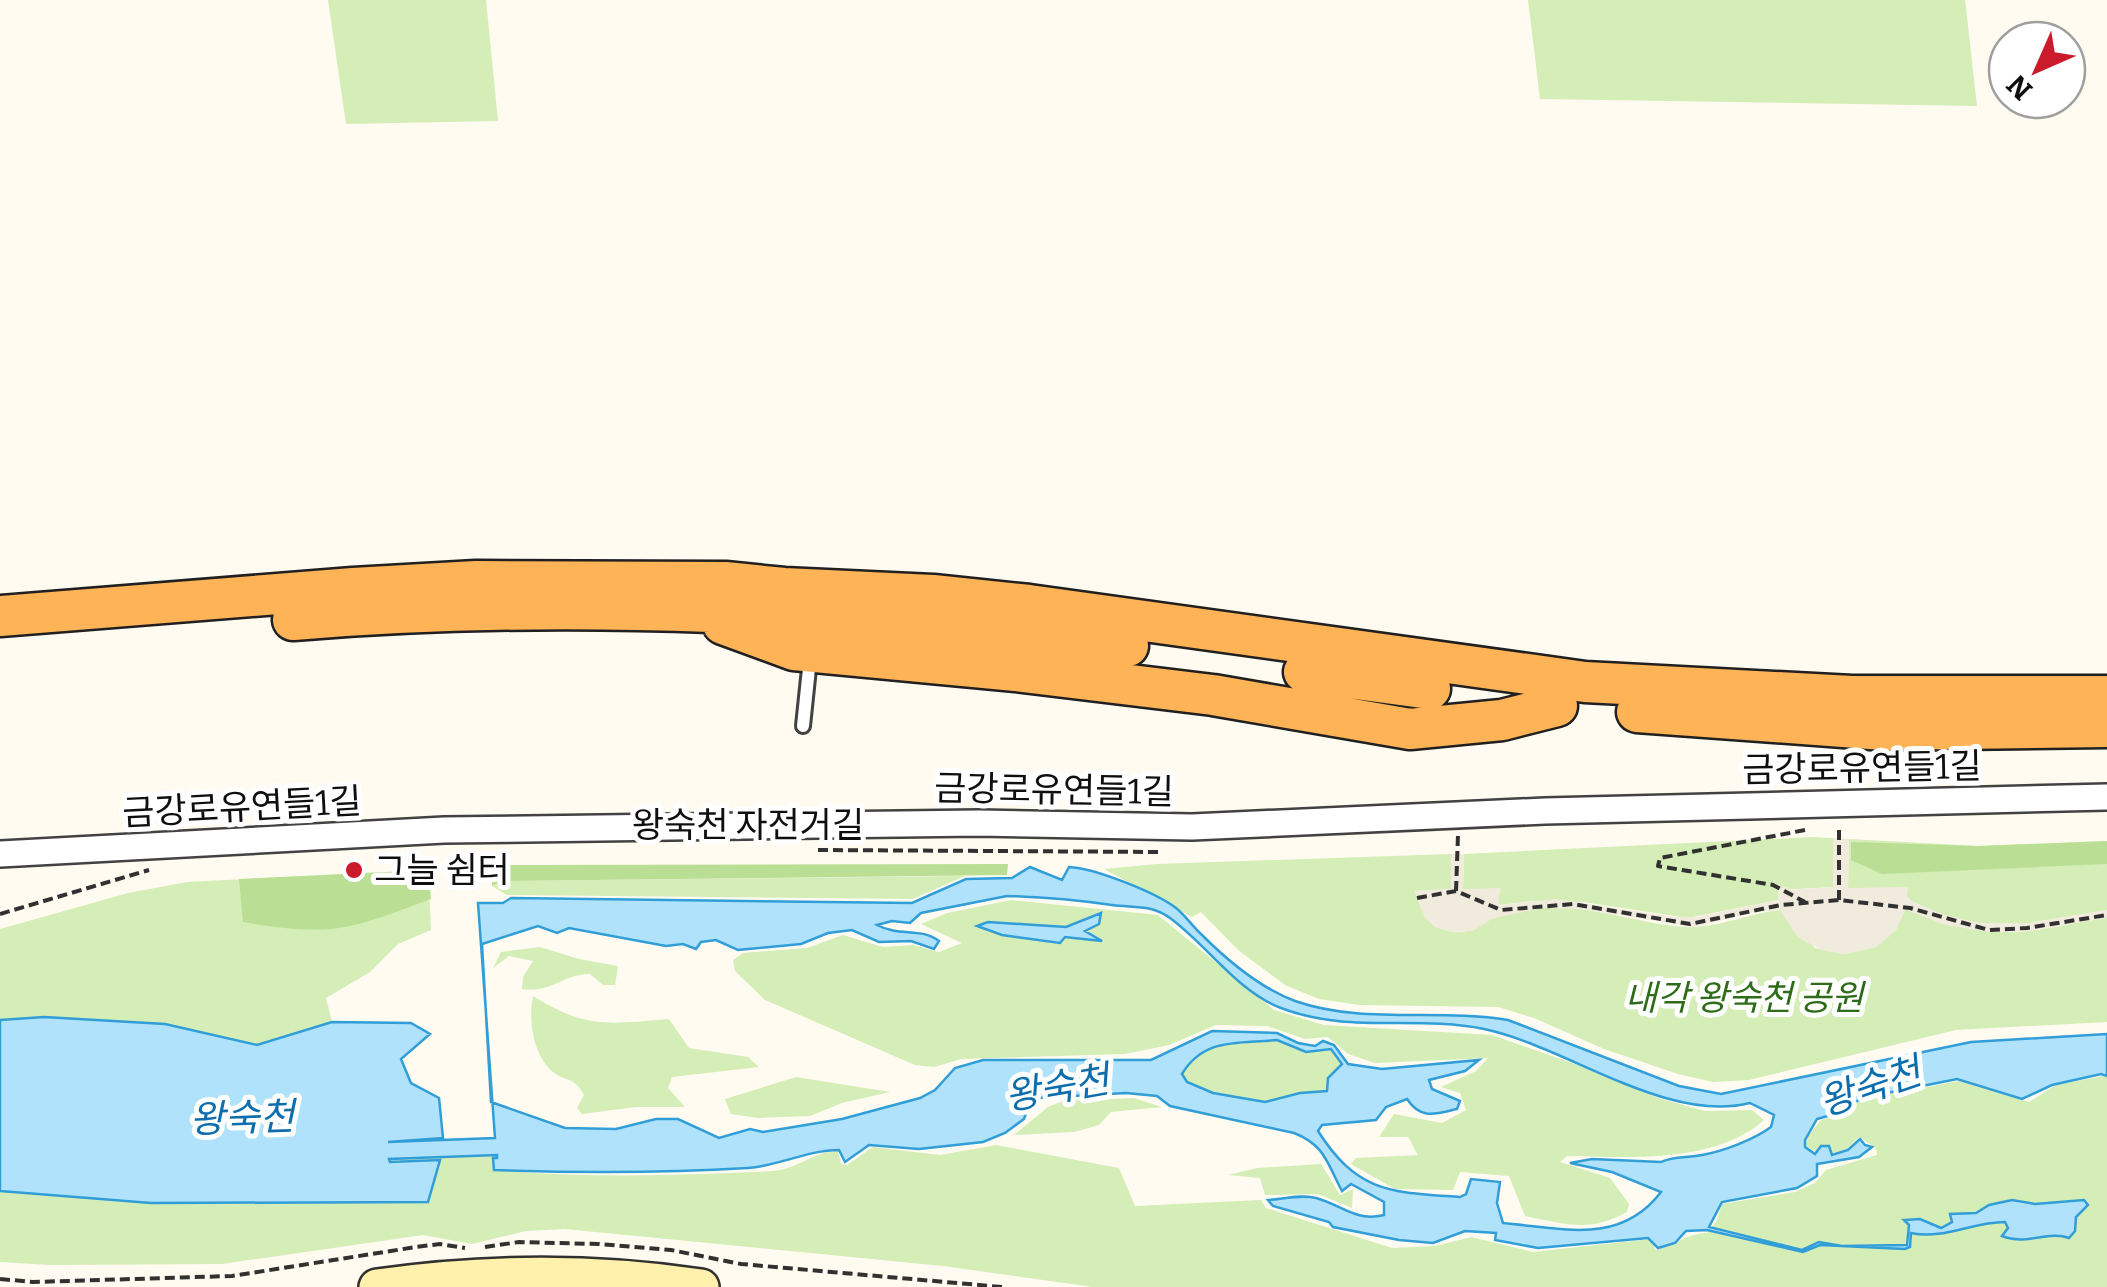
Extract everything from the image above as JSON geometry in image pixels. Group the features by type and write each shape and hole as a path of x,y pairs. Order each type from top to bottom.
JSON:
{"highway":[{"path":"0,616 476,581 726,582 1028,605 1585,682 1852,696 2107,696"},
{"path":"0,644 339,616 526,609 681,611 992,630 1557,706 1884,730 2107,727"},
{"path":"681,611 794,650 1213,695 1410,728 1502,720 1557,706"}],"main road":[{"path":"377,1287 484,1275 661,1281 700,1287"}],"street":[{"name":"금강로유연들1길","path":"0,854 444,830 979,822 1192,827 1545,811 2107,797"}],"lane":[{"path":"803,726 811,651"}],"path":[{"path":"1838,900 1840,825"},
{"path":"1793,833 1660,858 1658,866 1773,885 1810,903"},
{"path":"1456,891 1458,835"},
{"name":"왕숙천 자전거길","path":"810,850 1164,852"},
{"path":"0,914 152,870"},
{"path":"1417,898 1456,891 1501,910 1573,904 1690,924 1781,905 1838,900 1910,908 1990,930 2107,914"}],"green space":[{"path":"328,0 486,0 498,121 346,124"},
{"path":"1528,0 1965,0 1977,106 1540,99"},
{"name":"내각 왕숙천 공원","path":"1833,838 1834,887 1778,890 1778,900 1688,918 1583,902 1500,905 1500,889 1463,889 1464,854"},
{"name":"내각 왕숙천 공원","path":"1849,839 1979,846 2107,841 2107,910 2029,923 1979,923 1944,915 1911,901 1907,888 1848,888"},
{"path":"2107,841 2107,864 1882,874 1851,860 1851,842 1979,846"},
{"name":"내각 왕숙천 공원","path":"1451,854 1451,889 1415,891 1428,919 1455,932 1467,931 1503,915 1543,908 1580,909 1689,927 1781,910 1815,948 1845,954 1876,947 1896,930 1905,909 1951,924 1997,932 2029,931 2107,918 2107,1022 1956,1030 1749,1080 1713,1082 1604,1049 1534,1018 1498,1007 1360,1005 1319,999 1285,985 1238,950 1201,912 1192,917 1104,869"},
{"path":"1008,864 1007,875 502,881 492,886 492,865"},
{"path":"428,870 431,930 398,944 370,972 326,998 332,1022 257,1045 165,1024 44,1017 0,1020 0,929 128,893 187,882"},
{"path":"428,870 431,899 369,921 320,929 243,922 239,879"},
{"path":"965,876 913,899 507,895 492,886 502,881"},
{"path":"1011,900 1158,915 1274,1010 1324,1025 1492,1035 1658,1098 1705,1111 1752,1110 1764,1120 1744,1134 1696,1151 1643,1157 1567,1156 1560,1162 1610,1178 1629,1204 1627,1212 1614,1219 1589,1225 1565,1224 1525,1216 1509,1176 1460,1172 1453,1190 1395,1189 1351,1164 1356,1158 1418,1155 1408,1137 1379,1137 1394,1114 1442,1123 1466,1110 1460,1093 1441,1087 1476,1071 1488,1058 1375,1063 1348,1054 1328,1037 1305,1039 1267,1026 1216,1025 1169,1045 1125,1054 961,1059 934,1067 915,1065 765,1000 735,971 733,960 743,953 807,948 843,935 883,947 913,945 939,952 962,943 921,924 947,913"},
{"path":"540,947 618,966 615,985 603,985 590,974 533,990 522,989 523,977 533,961 509,956 493,968 501,952"},
{"path":"533,996 568,1014 598,1022 669,1019 689,1048 748,1057 759,1067 672,1077 668,1088 685,1107 636,1107 582,1114 577,1108 584,1095 580,1089 553,1072 537,1047 531,1016"},
{"path":"1277,1040 1306,1052 1331,1048 1342,1064 1328,1091 1300,1093 1265,1103 1213,1093 1187,1082 1182,1073 1191,1061 1212,1048"},
{"path":"796,1077 890,1092 842,1103 810,1116 758,1118 731,1114 725,1099"},
{"path":"2107,1077 2107,1287 1093,1287 943,1266 565,1229 526,1231 472,1244 423,1235 222,1264 0,1262 0,1191 151,1203 427,1202 389,1159 497,1155 494,1170 669,1175 781,1170 838,1151 841,1164 847,1165 873,1147 940,1155 996,1145 1119,1168 1135,1206 1261,1200 1266,1208 1392,1248 1435,1246 1471,1237 1533,1252 1642,1240 1650,1240 1656,1250 1707,1233 1722,1204 1795,1192 1815,1183 1826,1170 1877,1155 1876,1148 1859,1137 1847,1149 1832,1154 1830,1145 1822,1145 1816,1152 1806,1146 1806,1139 1821,1120 1838,1115 1863,1099 1959,1081 2029,1102 2056,1085"},
{"path":"1134,1098 1162,1107 1111,1112 1099,1125 1074,1132 1014,1135 1048,1107 1063,1101"},
{"path":"1321,1164 1340,1195 1353,1189 1352,1208 1318,1194 1265,1195 1260,1178 1228,1175 1257,1168"}],"shaded area":[{"name":"내각 왕숙천 공원","path":"1833,838 1849,839 1848,888 1908,887 1907,897 1911,901 1944,915 1979,923 2029,923 2107,910 2107,918 2028,931 1991,932 1944,925 1906,909 1896,930 1876,947 1845,954 1806,942 1796,935 1780,910 1694,927 1582,909 1543,908 1493,918 1473,931 1451,932 1435,927 1425,918 1415,891 1451,889 1451,854 1464,854 1463,889 1500,888 1501,905 1556,899 1697,917 1778,900 1779,887 1833,887"}],"water":[{"name":"왕숙천","path":"1030,867 1062,880 1069,867 1140,888 1176,908 1246,973 1295,1001 1348,1012 1508,1020 1679,1086 1721,1094 1971,1042 2107,1034 2107,1076 2052,1085 2022,1099 1957,1079 1862,1098 1838,1113 1817,1119 1805,1140 1805,1147 1815,1154 1821,1146 1829,1146 1832,1155 1848,1150 1860,1139 1872,1147 1859,1157 1817,1164 1817,1176 1797,1188 1722,1202 1709,1227 1802,1250 1819,1242 1842,1246 1907,1245 1909,1225 1904,1220 1920,1219 1941,1228 1952,1222 1950,1214 1976,1213 1989,1205 2012,1200 2035,1204 2084,1200 2088,1205 2076,1217 2075,1231 2069,1238 2011,1239 2002,1236 2008,1228 2005,1222 1935,1234 1911,1233 1910,1247 1905,1249 1820,1245 1803,1252 1707,1230 1686,1231 1675,1243 1658,1248 1648,1238 1538,1248 1495,1240 1496,1233 1465,1231 1433,1243 1399,1240 1333,1227 1329,1222 1273,1206 1268,1200 1311,1197 1357,1215 1384,1215 1384,1202 1351,1184 1342,1191 1324,1156 1304,1138 1170,1106 1157,1096 1126,1093 1037,1098 1030,1102 1024,1119 983,1142 919,1149 869,1145 845,1162 839,1150 748,1168 653,1172 494,1170 493,1158 497,1155 389,1159 440,1160 428,1202 151,1203 0,1191 0,1020 44,1017 165,1024 257,1045 332,1022 411,1023 430,1034 401,1059 411,1083 439,1098 443,1138 388,1142 495,1138 492,1103 565,1128 616,1129 656,1119 678,1119 719,1138 750,1129 763,1132 842,1119 920,1098 935,1090 955,1068 983,1060 1151,1060 1212,1031 1277,1033 1315,1046 1323,1041 1334,1045 1348,1064 1382,1069 1479,1060 1465,1071 1429,1080 1432,1089 1460,1101 1457,1109 1423,1113 1407,1099 1386,1107 1376,1120 1322,1125 1318,1131 1348,1167 1378,1186 1460,1197 1466,1194 1471,1179 1500,1182 1497,1203 1503,1223 1568,1230 1609,1227 1627,1220 1661,1192 1612,1172 1570,1163 1592,1159 1661,1162 1702,1155 1738,1144 1771,1127 1774,1115 1750,1103 1718,1107 1685,1103 1484,1029 1331,1020 1281,1008 1251,991 1184,929 1156,910 1060,899 1007,896 921,913 910,923 892,921 877,925 932,937 939,941 934,949 911,941 879,942 852,930 828,933 801,944 738,950 716,940 701,942 696,949 569,928 557,933 538,926 482,944 486,1011 478,903 503,903 511,898 912,903 966,879 1012,878","holes":["1277,1040 1306,1052 1331,1049 1342,1064 1328,1078 1327,1091 1265,1102 1213,1093 1187,1082 1182,1074 1191,1062 1212,1048"]},
{"path":"1101,913 1099,924 1085,931 1102,941 1065,937 1060,943 1002,935 977,926 988,922 1066,927"}],"place":[{"name":"그늘 쉼터","path":"354,870"}]}
